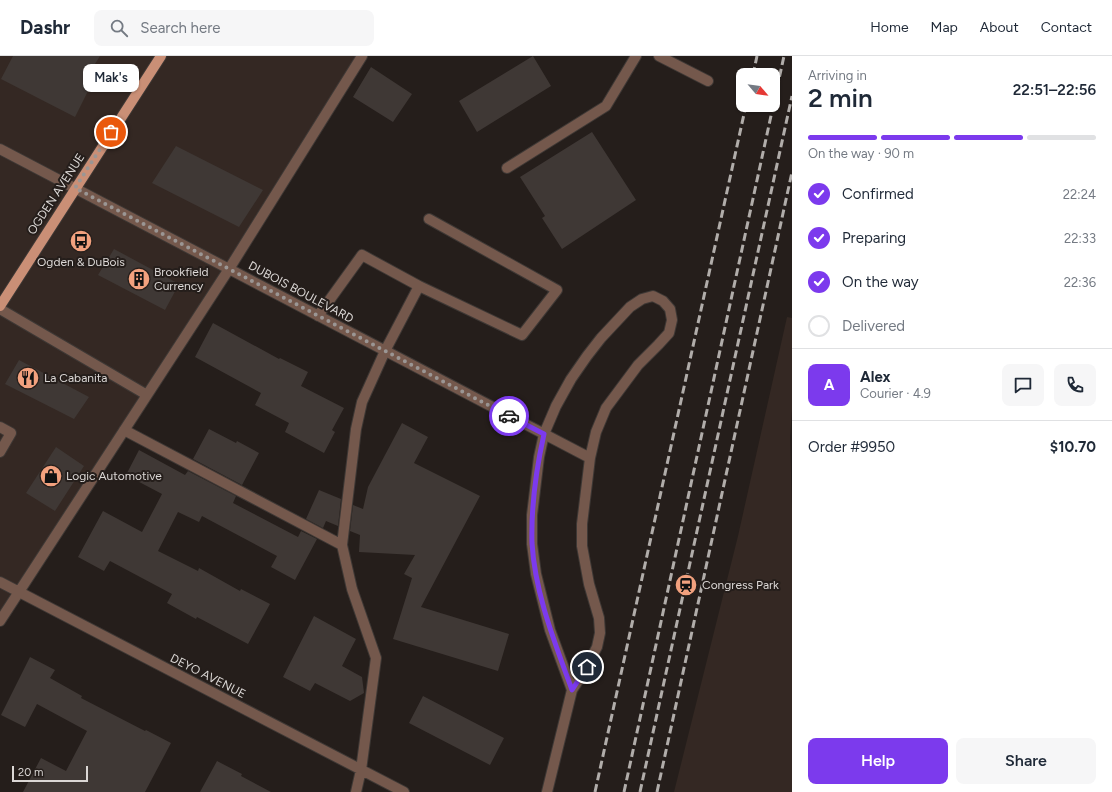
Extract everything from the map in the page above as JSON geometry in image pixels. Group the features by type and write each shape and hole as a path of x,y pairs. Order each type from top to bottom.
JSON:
{"main road":[{"name":"OGDEN AVENUE","path":"0,306 161,56"}],"street":[{"path":"0,621 229,268 362,56"},
{"path":"507,168 606,106 636,56"},
{"path":"660,56 708,81"},
{"name":"DUBOIS BOULEVARD","path":"0,149 590,458"},
{"path":"318,316 362,255 419,286 522,335 557,290 429,219"},
{"path":"356,792 361,770 376,658 352,589 342,545 356,429 362,402 385,351 419,286"},
{"path":"547,792 572,690 582,676 598,647 600,633 600,618 589,584 582,546 582,518 590,458 596,432 606,408 638,365 669,333 672,320 670,309 663,301 653,296 642,299 630,307 601,338 571,379 556,406 544,434 539,457 532,515 532,544 542,599 550,630 572,690"},
{"path":"0,309 147,395"},
{"path":"0,427 11,433 0,452"},
{"path":"124,430 342,545"},
{"name":"DEYO AVENUE","path":"0,582 404,792"}],"shaded area":[{"path":"0,56 358,56 249,237 0,613"},
{"path":"787,317 792,318 792,410 790,437 792,508 792,792 674,792 738,536"}],"building":[{"path":"13,56 100,56 83,83 90,87 75,117 1,79"},
{"path":"533,56 551,86 477,132 459,101"},
{"path":"371,67 412,94 393,122 353,97"},
{"path":"592,132 636,200 562,249 542,218 545,216 520,177"},
{"path":"176,146 263,190 239,227 152,183"},
{"name":"Brookfield Currency","path":"114,249 179,284 165,310 98,275"},
{"path":"213,323 279,359 280,358 308,372 301,386 344,408 332,430 335,432 324,453 285,432 289,423 255,405 261,393 195,357"},
{"path":"19,360 89,397 74,419 5,384"},
{"path":"402,423 428,437 414,463 480,496 421,607 509,634 498,671 393,639 412,578 404,574 415,555 359,552 360,535 350,531 353,505 363,509 368,487"},
{"path":"209,429 236,443 237,441 259,453 242,485 193,459"},
{"path":"56,447 84,466 55,511 26,493"},
{"path":"139,450 185,475 188,471 236,496 233,503 298,537 301,531 317,539 295,580 271,567 277,556 202,516 199,522 178,512 158,551 198,571 199,568 240,591 241,589 270,604 248,644 167,603 172,594 110,561 104,571 78,557 103,511 142,532 162,494 126,475"},
{"path":"319,490 341,499 338,526 326,521 323,528 306,519"},
{"path":"314,616 356,639 342,666 362,677 364,693 350,701 315,683 310,691 283,677"},
{"path":"30,657 55,670 50,678 82,696 81,698 171,743 145,792 23,792 41,758 66,771 87,731 37,704 25,727 1,715"},
{"path":"423,696 504,738 490,765 409,723"},
{"path":"217,761 242,774 241,776 271,792 200,792"}],"railway":[{"path":"754,68 757,56"},
{"path":"624,792 784,56"},
{"path":"640,792 792,96"},
{"path":"595,792 744,112"},
{"path":"657,792 792,172"}],"way so far":[{"path":"111,132 75,188 509,416"}],"place":[{"name":"Mak's","path":"111,132"},
{"name":"Ogden & DuBois","path":"81,241"},
{"name":"Brookfield Currency","path":"139,279"},
{"name":"La Cabanita","path":"28,378"},
{"name":"Logic Automotive","path":"51,476"},
{"name":"Congress Park","path":"686,585"}],"route":[{"path":"509,416 544,434 539,457 532,515 532,544 536,574 550,630 572,690 587,667"}]}
